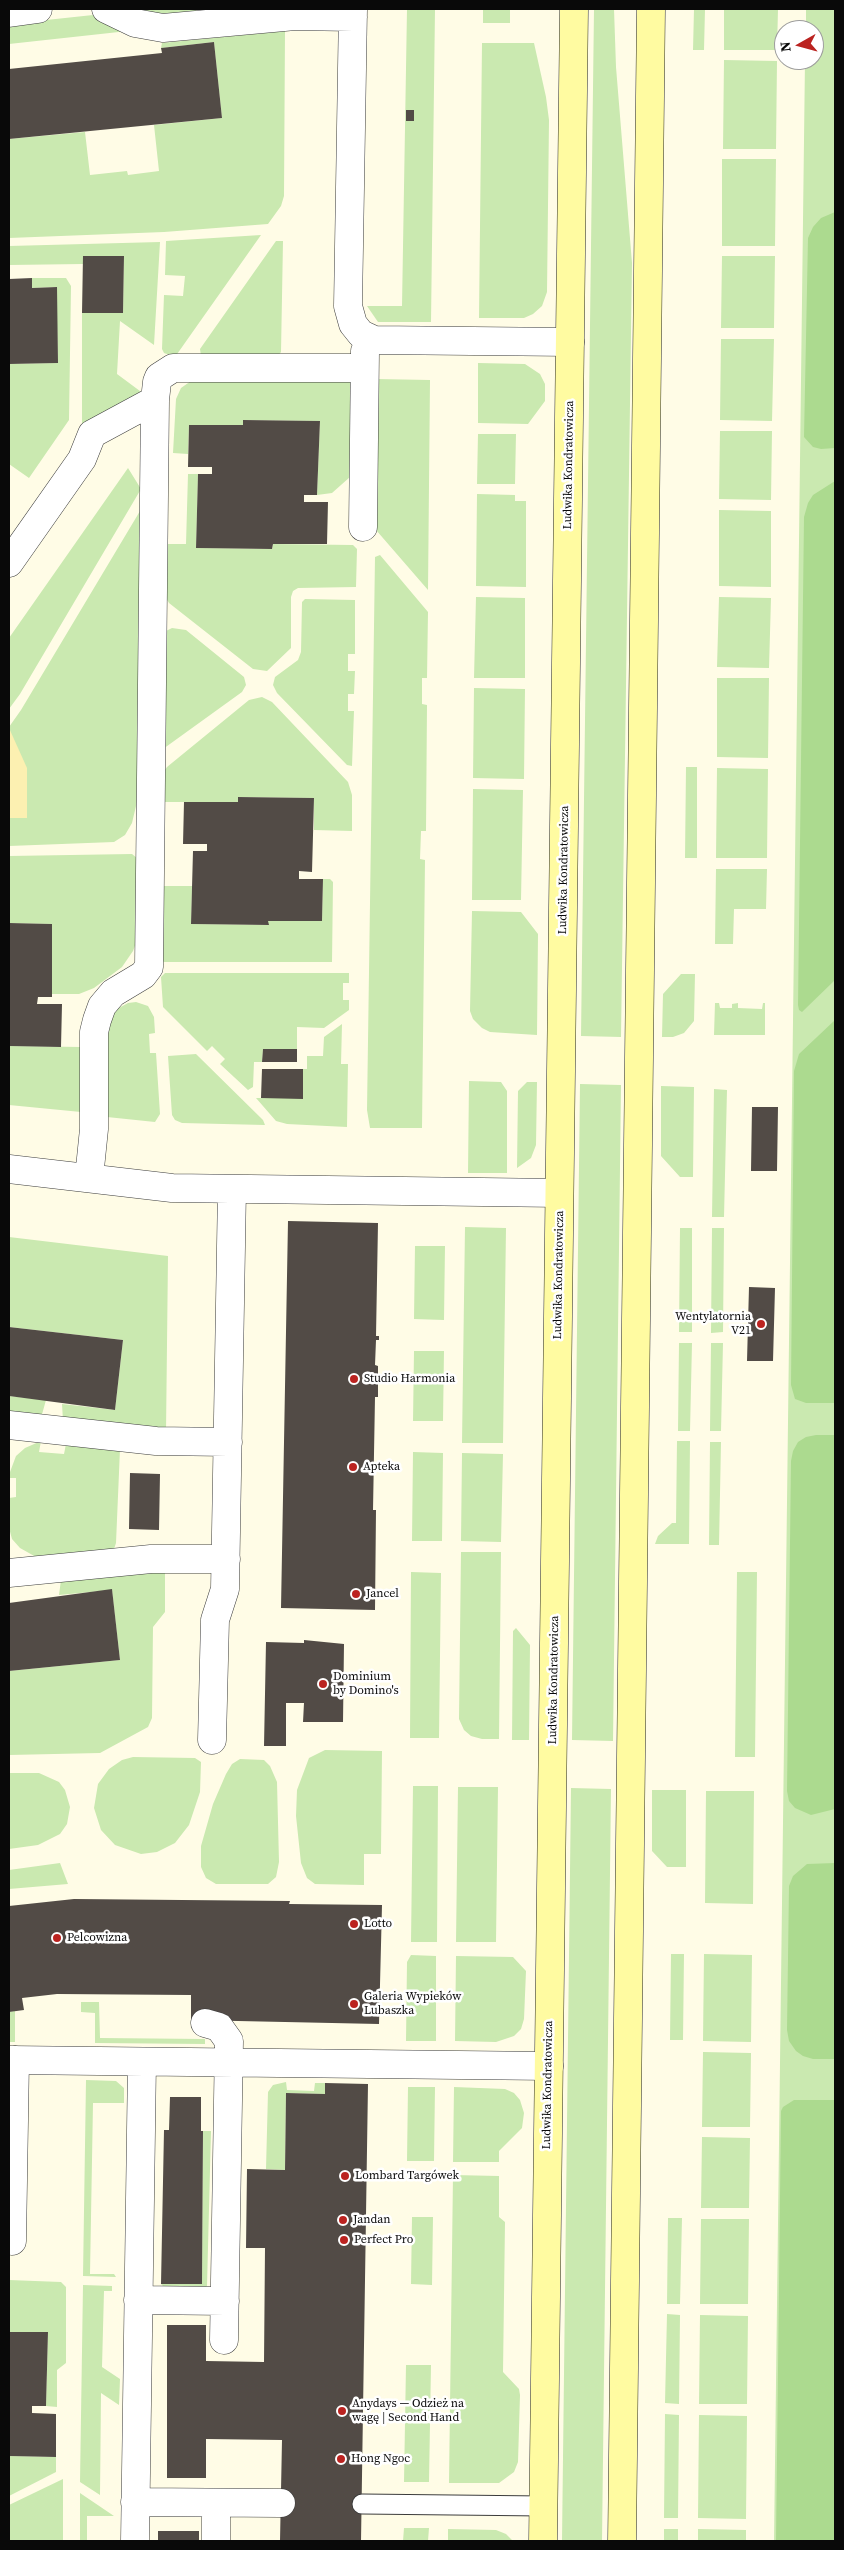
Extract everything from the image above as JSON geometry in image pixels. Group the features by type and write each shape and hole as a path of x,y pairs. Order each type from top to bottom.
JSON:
{"main road":[{"name":"Ludwika Kondratowicza","path":"543,2541 574,9"},
{"path":"622,2541 651,9"}],"street":[{"path":"9,13 38,9"},
{"path":"106,9 144,26 163,28 203,17 353,13 348,306 351,320 358,331 366,338 374,340 570,342"},
{"path":"363,527 365,351 374,340"},
{"path":"89,1178 94,1128 94,1032 97,1020 105,1001 113,993 143,975 149,967 156,382 159,377 172,368 364,368"},
{"path":"9,562 82,458 92,434 155,400"},
{"path":"9,1169 157,1187 560,1193"},
{"path":"212,1740 215,1620 225,1594 232,1189"},
{"path":"9,1425 156,1441 228,1442"},
{"path":"9,1573 170,1558 226,1559"},
{"path":"205,2022 215,2025 226,2034 229,2040 224,2340"},
{"path":"12,2241 12,2060 549,2066"},
{"path":"135,2541 142,2062"},
{"path":"138,2300 225,2301"},
{"path":"135,2502 281,2503"},
{"path":"216,2503 216,2541"}],"lane":[{"path":"362,2504 543,2506"}],"green space":[{"path":"133,9 198,9 194,12 153,16"},
{"path":"407,9 435,9 431,322 378,322 367,306 402,306"},
{"path":"483,9 510,9 510,23 483,23"},
{"path":"594,9 614,9 616,67 632,263 621,1037 581,1036"},
{"path":"694,9 705,9 704,50 693,50"},
{"path":"724,9 778,9 778,20 774,20 774,50 724,50"},
{"path":"806,9 835,9 835,2541 774,2541 805,70 824,70 824,20 806,20"},
{"path":"93,15 128,31 9,44 9,24"},
{"path":"285,31 284,196 281,206 268,224 164,232 9,238 9,139 85,132 90,175 127,171 128,175 159,171 154,125 222,118 214,42 161,48 162,43"},
{"path":"482,43 534,43 546,97 549,120 547,292 542,306 533,314 524,318 479,318"},
{"path":"724,60 774,61 774,70 777,70 776,149 723,149"},
{"path":"722,159 776,159 775,246 722,246"},
{"path":"835,212 835,448 821,449 813,447 804,437 808,238 813,227 821,218"},
{"path":"261,235 175,357 164,353 162,349 164,295 183,296 185,276 165,275 166,241"},
{"path":"276,241 283,241 281,352 278,356 201,356 200,349"},
{"path":"160,242 154,345 120,321 117,374 144,394 82,428 82,313 123,313 124,256 83,256 83,264 9,265 9,246"},
{"path":"722,256 775,256 774,328 721,328"},
{"path":"32,278 66,278 71,286 69,420 29,478 9,464 9,364 58,363 56,287 32,288"},
{"path":"721,339 774,339 772,421 720,420"},
{"path":"478,363 525,364 540,374 545,384 545,401 528,424 478,423"},
{"path":"354,379 350,477 332,493 317,495 320,421 243,420 243,425 189,425 188,454 173,453 176,399 181,388 191,381"},
{"path":"376,379 430,380 428,590 376,530"},
{"path":"720,431 772,431 771,500 719,499"},
{"path":"478,434 516,434 515,484 477,484"},
{"path":"128,468 141,489 20,694 9,709 9,638"},
{"path":"188,474 198,474 196,548 272,549 273,544 353,545 357,549 356,587 298,588 293,591 291,597 291,648 267,671 253,669 169,603 165,596 163,544 186,544"},
{"path":"835,481 835,980 802,1012 799,1010 798,1005 804,517 808,503 813,495"},
{"path":"477,494 515,495 515,501 526,501 526,587 476,586"},
{"path":"143,506 139,582 140,789 132,823 125,835 114,842 9,846 9,727"},
{"path":"719,510 771,511 771,587 719,586"},
{"path":"380,555 428,612 427,678 422,678 422,704 427,705 426,831 421,831 420,859 425,860 422,1128 370,1128 367,1110 375,557"},
{"path":"476,597 525,598 525,678 474,678"},
{"path":"719,597 771,598 769,668 717,667"},
{"path":"305,599 355,600 355,654 348,654 348,671 355,671 354,694 348,694 348,711 354,711 352,766 347,765 277,693 273,685 275,677 298,660 301,652 302,602"},
{"path":"172,628 186,630 244,677 246,685 242,692 163,749 164,632"},
{"path":"717,678 769,678 768,758 717,757"},
{"path":"474,688 525,689 524,779 473,778"},
{"path":"262,697 272,702 348,782 352,795 352,831 314,830 314,798 238,797 238,802 159,802 162,774 167,767 249,700"},
{"path":"686,767 697,767 697,858 685,858"},
{"path":"717,768 768,769 767,858 716,858"},
{"path":"473,789 523,790 521,900 472,900"},
{"path":"132,854 137,858 136,943 133,951 122,967 94,988 79,994 51,994 52,924 9,923 9,856"},
{"path":"716,869 767,869 766,909 734,909 733,944 715,944"},
{"path":"323,879 330,879 333,882 332,962 164,962 161,960 160,886 192,886 191,924 268,925 268,921 322,921"},
{"path":"472,911 521,912 538,934 537,1035 490,1032 482,1028 473,1019 470,1011"},
{"path":"165,973 349,973 349,983 343,983 343,1000 349,1000 349,1010 324,1028 297,1027 297,1049 263,1049 262,1062 254,1062 253,1087 248,1090 220,1064 225,1059 212,1046 207,1051 163,1007 161,977"},
{"path":"681,974 695,974 694,1021 684,1033 673,1037 662,1037 663,994"},
{"path":"136,1002 148,1006 154,1017 155,1033 149,1034 150,1053 156,1053 160,1114 155,1122 107,1117 106,1031 110,1017 117,1009 128,1003"},
{"path":"715,1003 719,1003 720,1008 732,1008 732,1004 738,1003 738,1008 762,1009 763,1003 765,1003 765,1035 714,1035"},
{"path":"835,1020 835,1403 806,1403 795,1399 791,1385 794,1071 799,1054"},
{"path":"342,1024 341,1064 348,1064 347,1127 287,1124 276,1121 256,1098 303,1098 303,1069 307,1069 307,1056 323,1056 324,1037"},
{"path":"9,1046 81,1047 81,1112 9,1105"},
{"path":"196,1054 263,1120 265,1125 182,1123 175,1120 172,1115 168,1056"},
{"path":"469,1081 501,1082 507,1091 507,1173 468,1173"},
{"path":"527,1082 537,1082 536,1145 531,1158 517,1168 518,1091"},
{"path":"580,1084 621,1085 613,1741 572,1740"},
{"path":"661,1086 694,1087 693,1177 680,1177 661,1156"},
{"path":"714,1089 727,1090 724,1217 712,1217"},
{"path":"465,1227 506,1228 503,1443 462,1443"},
{"path":"680,1228 692,1228 692,1332 679,1332"},
{"path":"712,1228 724,1228 723,1332 711,1333"},
{"path":"9,1237 168,1256 166,1432 63,1421 62,1404 115,1410 123,1340 9,1327"},
{"path":"415,1246 445,1246 444,1320 414,1319"},
{"path":"679,1343 692,1343 690,1431 678,1431"},
{"path":"711,1343 723,1343 721,1431 710,1431"},
{"path":"414,1351 444,1351 443,1421 413,1421"},
{"path":"9,1396 46,1400 41,1418 9,1414"},
{"path":"835,1435 835,1809 811,1815 795,1808 789,1801 787,1791 791,1461 793,1451 798,1442 806,1437"},
{"path":"41,1441 39,1452 64,1454 66,1444 120,1449 116,1543 113,1552 36,1557 20,1548 12,1539 9,1528 9,1498 16,1497 16,1478 9,1478 10,1472 16,1456 25,1448"},
{"path":"677,1441 690,1441 689,1544 655,1544 658,1536 672,1523 676,1523"},
{"path":"710,1442 721,1442 719,1545 709,1545"},
{"path":"413,1452 443,1453 442,1541 412,1541"},
{"path":"462,1453 503,1454 501,1542 461,1541"},
{"path":"461,1552 501,1552 499,1739 482,1739 471,1736 464,1730 459,1719"},
{"path":"165,1568 165,1612 153,1627 152,1718 148,1727 100,1753 9,1755 9,1671 120,1660 112,1590 59,1595 61,1580"},
{"path":"411,1572 441,1573 439,1738 410,1738"},
{"path":"737,1572 757,1572 755,1757 735,1757"},
{"path":"516,1628 530,1645 529,1740 512,1740 513,1631"},
{"path":"325,1750 382,1751 381,1854 364,1854 364,1885 315,1884 307,1878 301,1863 296,1816 297,1790 309,1758"},
{"path":"133,1757 195,1758 201,1762 200,1792 189,1825 175,1843 157,1852 141,1854 115,1845 101,1830 94,1808 98,1784 109,1769 122,1760"},
{"path":"240,1759 264,1760 270,1766 277,1782 279,1862 276,1877 268,1884 216,1884 206,1878 201,1867 201,1846 213,1804 232,1764"},
{"path":"9,1773 39,1773 59,1782 65,1790 70,1807 67,1824 60,1834 38,1845 9,1849"},
{"path":"413,1786 438,1786 437,1942 411,1942"},
{"path":"458,1787 498,1787 496,1942 456,1942"},
{"path":"571,1788 611,1789 602,2541 562,2541"},
{"path":"652,1790 686,1790 686,1867 667,1867 652,1851"},
{"path":"706,1791 754,1791 753,1904 705,1903"},
{"path":"60,1863 68,1884 9,1889 9,1870"},
{"path":"835,1863 835,2059 813,2059 803,2056 796,2051 789,2041 787,2030 789,1886 793,1876 807,1864"},
{"path":"671,1954 684,1954 683,2040 670,2040"},
{"path":"704,1954 752,1955 751,2042 703,2041"},
{"path":"411,1955 436,1956 436,2041 406,2041 407,1962"},
{"path":"456,1956 513,1957 526,1971 524,2019 521,2029 514,2036 496,2042 455,2041"},
{"path":"81,2002 99,2002 100,2038 205,2039 205,2044 95,2043 95,2013 81,2012"},
{"path":"15,2011 15,2042 9,2042 9,2012"},
{"path":"703,2052 751,2053 750,2127 702,2127"},
{"path":"86,2080 116,2081 124,2088 124,2103 93,2103 90,2274 114,2274 116,2277 83,2276"},
{"path":"286,2082 287,2090 314,2091 315,2083 325,2083 325,2094 286,2093 285,2170 266,2169 268,2092 273,2085"},
{"path":"408,2087 435,2087 434,2161 407,2161"},
{"path":"454,2087 505,2089 514,2093 520,2100 524,2113 522,2128 499,2151 499,2162 453,2162"},
{"path":"794,2100 835,2100 835,2541 776,2541 781,2111 783,2107"},
{"path":"203,2131 211,2131 207,2286 205,2288 166,2289 161,2284 202,2284"},
{"path":"702,2137 750,2138 749,2208 701,2208"},
{"path":"453,2175 499,2176 499,2217 505,2222 503,2372 519,2389 520,2395 518,2462 514,2472 499,2483 449,2483"},
{"path":"412,2217 433,2217 432,2285 411,2284"},
{"path":"668,2218 682,2218 680,2304 667,2304"},
{"path":"701,2219 749,2219 748,2304 700,2304"},
{"path":"9,2280 61,2282 66,2287 66,2363 57,2370 57,2407 46,2406 48,2333 9,2332"},
{"path":"83,2285 112,2286 112,2291 104,2291 102,2367 120,2379 119,2405 101,2393 100,2495 80,2482"},
{"path":"667,2314 680,2315 679,2404 665,2403"},
{"path":"700,2315 748,2316 747,2404 699,2404"},
{"path":"406,2365 431,2365 429,2482 404,2482"},
{"path":"665,2414 679,2415 678,2518 664,2518"},
{"path":"699,2415 747,2416 746,2519 698,2518"},
{"path":"9,2456 56,2457 56,2472 9,2496"},
{"path":"63,2479 63,2541 9,2541 9,2505"},
{"path":"80,2493 114,2516 87,2516 87,2541 80,2541"},
{"path":"404,2528 429,2528 428,2541 403,2541"},
{"path":"448,2529 496,2530 506,2534 513,2541 448,2541"},
{"path":"664,2529 678,2529 678,2541 664,2541"},
{"path":"698,2529 746,2530 746,2541 698,2541"}],"sand":[{"path":"9,728 27,768 27,818 9,818"}],"building":[{"path":"214,42 222,118 9,139 9,69 162,53 161,48"},
{"path":"406,110 414,110 414,121 406,121"},
{"path":"83,256 124,256 123,313 82,313"},
{"path":"32,278 32,288 57,287 58,363 9,364 9,279"},
{"path":"243,420 320,421 317,495 304,495 304,502 328,502 327,544 273,544 272,549 196,548 198,474 212,474 212,467 188,467 189,425 243,425"},
{"path":"238,797 314,798 312,872 299,871 299,879 323,879 322,921 268,921 269,925 191,924 193,851 207,851 207,844 183,844 184,802 238,802"},
{"path":"9,923 52,924 52,997 38,997 37,1004 62,1004 61,1047 9,1046"},
{"path":"263,1049 297,1049 297,1062 262,1062"},
{"path":"262,1069 303,1069 303,1099 261,1098"},
{"path":"752,1107 778,1107 777,1171 751,1171"},
{"path":"288,1221 378,1223 376,1336 379,1336 379,1340 376,1340 375,1365 378,1366 378,1397 375,1397 373,1510 376,1510 375,1610 281,1608"},
{"name":"Wentylatornia V21","path":"749,1287 775,1288 773,1361 747,1361"},
{"path":"9,1327 123,1340 115,1410 9,1396"},
{"path":"130,1473 160,1474 159,1530 129,1529"},
{"path":"112,1589 120,1660 9,1671 9,1603"},
{"path":"304,1640 344,1644 343,1722 303,1722 304,1703 286,1703 286,1746 264,1746 266,1642 304,1643"},
{"path":"74,1899 290,1901 289,1904 382,1905 379,2024 191,2020 191,1995 57,1994 22,1998 24,2010 9,2012 9,1906"},
{"path":"325,2083 368,2084 361,2541 280,2541 282,2440 206,2439 206,2478 167,2478 167,2325 206,2325 206,2361 264,2362 265,2248 246,2248 247,2169 285,2170 286,2093 325,2094"},
{"path":"170,2097 201,2097 201,2131 203,2131 202,2284 161,2284 164,2130 169,2130"},
{"path":"9,2332 48,2332 46,2406 32,2406 32,2413 56,2414 56,2457 9,2456"},
{"path":"158,2531 199,2531 199,2541 158,2541"}],"place":[{"name":"Wentylatornia V21","path":"761,1324"},
{"name":"Studio Harmonia","path":"354,1379"},
{"name":"Apteka","path":"353,1467"},
{"name":"Jancel","path":"356,1594"},
{"name":"Dominium by Domino's","path":"323,1684"},
{"name":"Lotto","path":"354,1924"},
{"name":"Pelcowizna","path":"57,1938"},
{"name":"Galeria Wypieków Lubaszka","path":"354,2004"},
{"name":"Lombard Targówek","path":"345,2176"},
{"name":"Jandan","path":"343,2220"},
{"name":"Perfect Pro","path":"344,2240"},
{"name":"Anydays — Odzież na wagę | Second Hand","path":"342,2411"},
{"name":"Hong Ngoc","path":"341,2459"}]}
